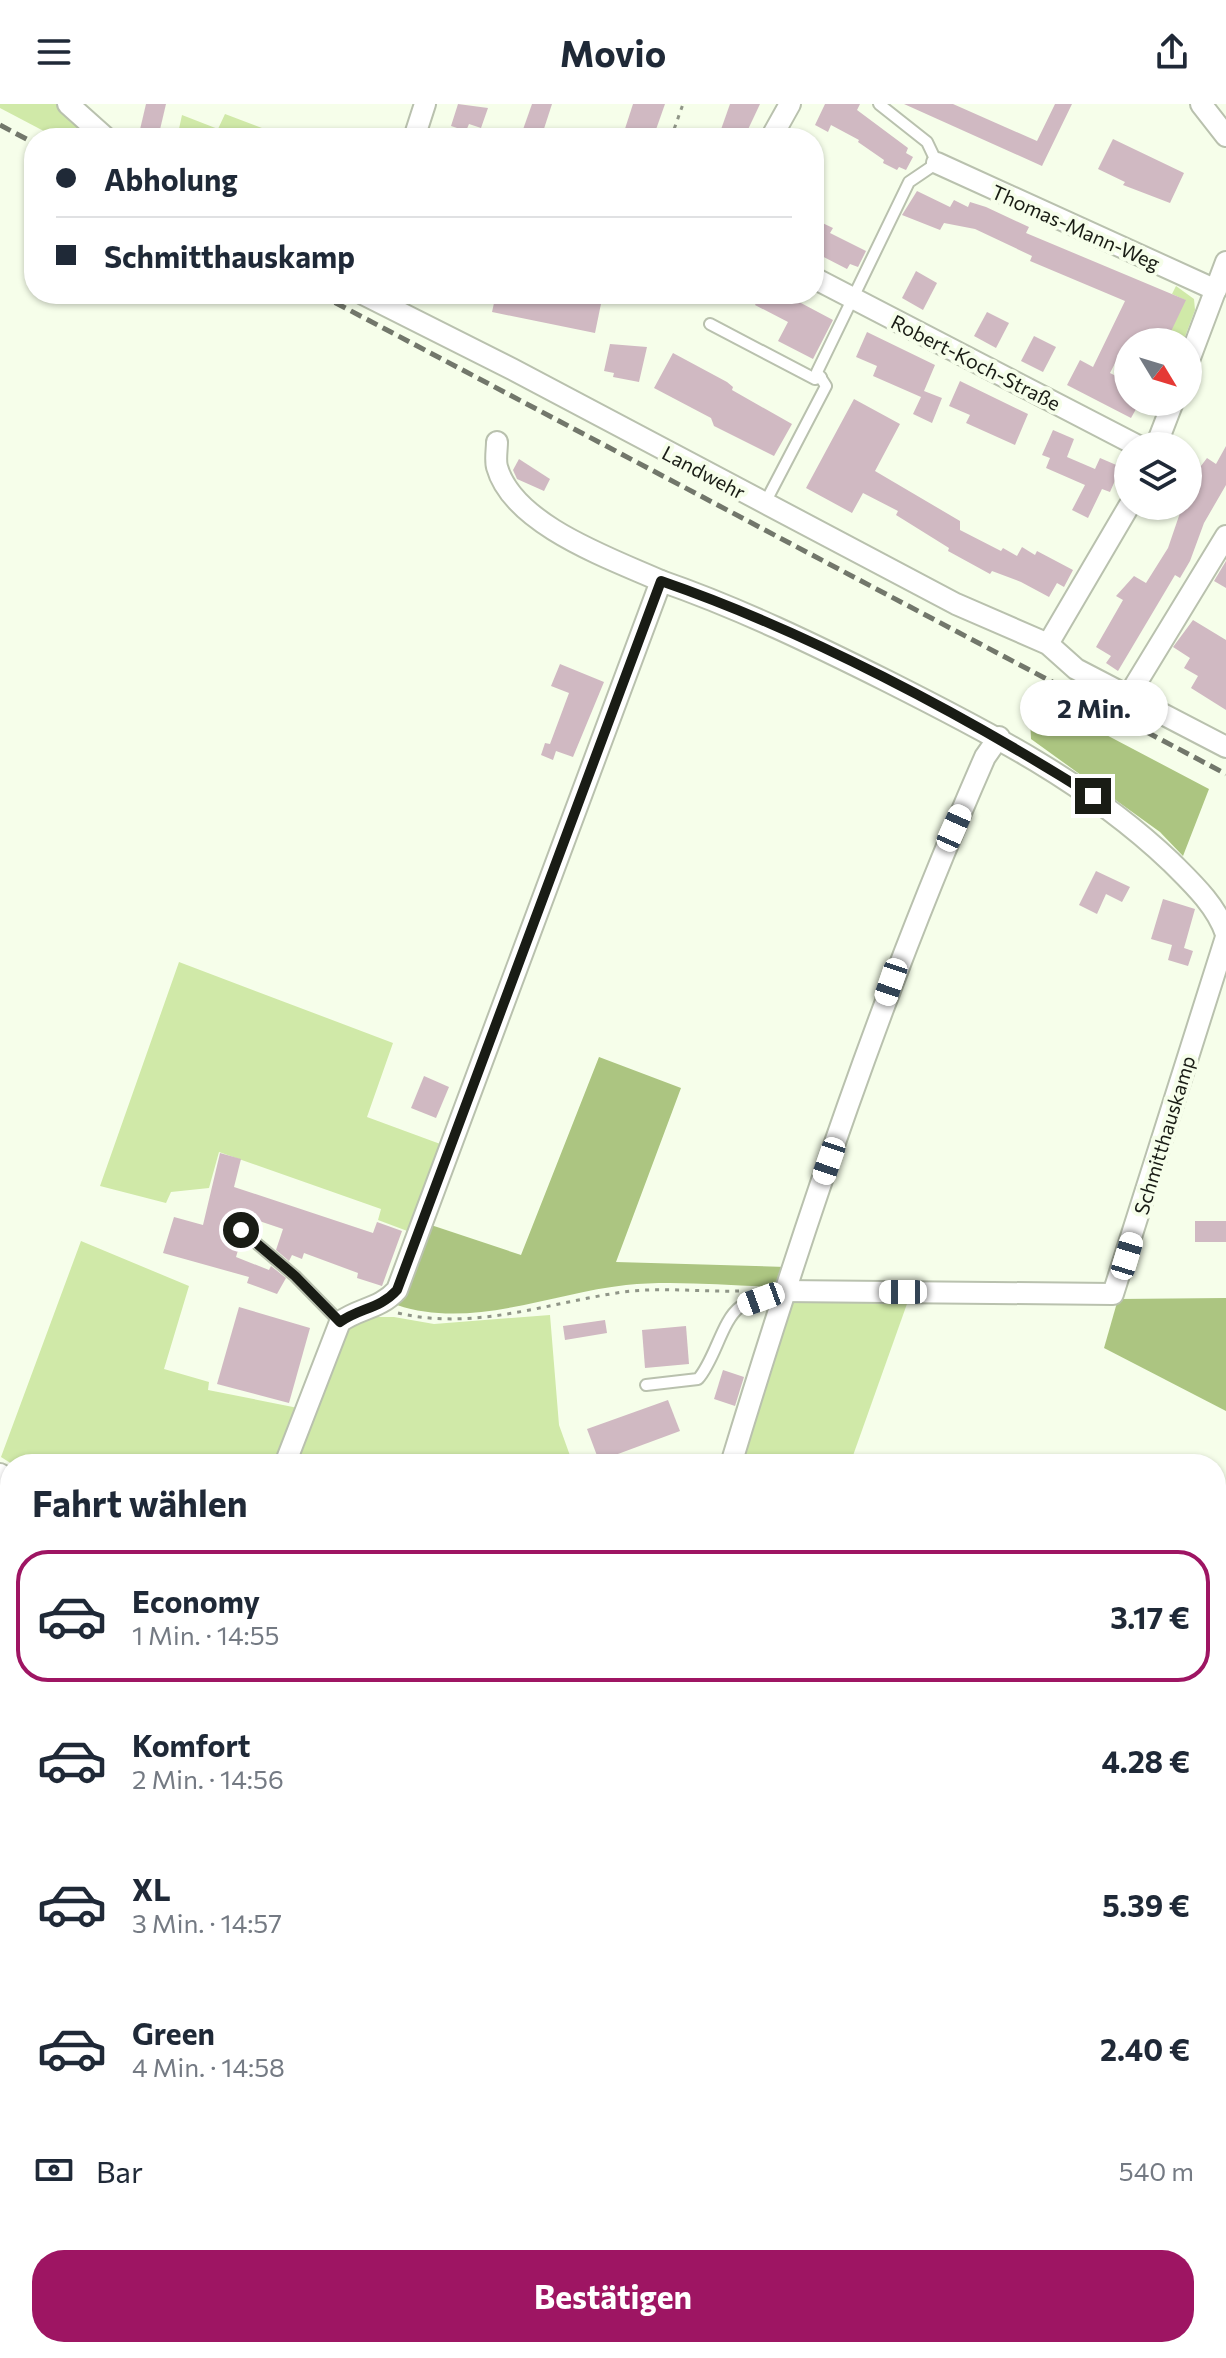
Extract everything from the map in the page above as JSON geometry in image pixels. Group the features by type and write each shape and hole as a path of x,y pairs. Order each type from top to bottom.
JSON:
{"street":[{"path":"68,104 95,128"},
{"path":"417,128 425,104"},
{"path":"777,128 790,104"},
{"path":"1201,104 1226,136"},
{"name":"Thomas-Mann-Weg","path":"937,163 1216,290"},
{"path":"1201,328 1226,262"},
{"name":"Robert-Koch-Straße","path":"824,283 1114,434"},
{"name":"Landwehr","path":"383,304 956,604 1048,644 1076,669 1226,747"},
{"name":"Schmitthauskamp","path":"497,442 497,467 527,509 562,537 661,581 705,596 999,737 1093,796 1141,834 1207,901 1226,935 1113,1294 783,1291"},
{"path":"1048,644 1121,520"},
{"path":"1129,695 1226,536"},
{"path":"289,1454 340,1322 355,1311 375,1308 397,1290 661,581"},
{"path":"734,1454 783,1291 891,982 985,757 999,737"}],"lane":[{"path":"765,504 826,386 817,372 850,297 909,182 937,163 927,142 879,104"},
{"path":"710,324 815,379 821,377"},
{"path":"241,1230 295,1276 340,1322"},
{"path":"646,1385 698,1379 711,1364 722,1332 739,1307 783,1291"}],"path":[{"path":"675,128 683,104"},
{"path":"375,1308 417,1318 495,1318 624,1292 751,1291"}],"green space":[{"path":"0,104 59,104 86,128 38,128 0,108"},
{"path":"225,114 262,128 218,128"},
{"path":"182,115 215,128 179,128"},
{"path":"1176,286 1194,299 1195,310 1188,328 1172,328 1185,300 1172,294"},
{"path":"1040,700 1209,789 1183,856 1160,832 1031,739 1030,717"},
{"path":"179,962 393,1043 367,1117 443,1145 410,1232 378,1220 381,1209 219,1152 209,1188 171,1192 166,1203 100,1186"},
{"path":"599,1057 681,1088 616,1262 786,1267 779,1287 683,1283 626,1285 512,1307 454,1314 425,1312 397,1305 428,1224 521,1255"},
{"path":"81,1241 189,1286 164,1369 209,1382 208,1390 298,1408 282,1454 2,1454"},
{"path":"1226,1298 1226,1411 1104,1348 1118,1299"},
{"path":"789,1301 908,1301 854,1454 739,1454"},
{"path":"550,1315 559,1425 569,1454 296,1454 339,1337 356,1317 394,1317 434,1324"}],"building":[{"path":"146,104 166,104 160,128 140,128"},
{"path":"458,104 488,108 481,128 469,124 467,128 451,126"},
{"path":"532,104 552,104 544,128 524,128"},
{"path":"633,104 665,104 657,128 625,128"},
{"path":"730,104 760,104 749,128 722,128"},
{"path":"825,104 860,104 857,110 908,148 906,153 913,157 906,170 899,167 897,170 883,163 884,160 859,140 831,125 828,132 815,125"},
{"path":"904,104 953,104 1037,141 1055,104 1072,104 1042,166"},
{"path":"1113,139 1184,173 1170,203 1123,185 1125,182 1098,169"},
{"path":"917,191 950,207 954,200 968,207 970,202 1029,227 1026,233 1186,300 1173,328 1114,328 1114,365 1110,373 1114,375 1114,409 1067,385 1080,360 1093,367 1125,301 1030,261 1032,256 975,229 944,223 940,230 902,215"},
{"path":"824,224 833,228 830,233 866,251 858,267 850,264 847,269 824,257"},
{"path":"916,271 937,283 923,310 902,298"},
{"path":"494,304 601,304 595,333 492,312"},
{"path":"803,304 833,320 813,359 778,341 788,322 755,305"},
{"path":"987,312 1009,323 996,348 974,336"},
{"path":"867,332 935,365 924,391 942,398 932,423 913,414 921,397 873,376 877,366 856,357"},
{"path":"1034,336 1056,347 1043,372 1021,361"},
{"path":"610,344 647,347 639,382 613,377 614,373 604,371"},
{"path":"673,353 727,382 733,387 732,390 792,424 774,456 714,426 711,418 654,388"},
{"path":"960,381 1028,414 1015,445 966,423 970,415 949,406"},
{"path":"854,399 900,424 875,471 960,521 960,530 1001,551 1003,548 1017,556 1022,547 1035,555 1037,551 1073,570 1064,587 1057,583 1049,597 1021,582 992,571 990,574 948,551 949,548 896,515 898,511 863,493 852,513 806,488"},
{"path":"1053,430 1074,439 1067,457 1095,469 1100,458 1114,464 1114,483 1110,492 1102,489 1088,518 1072,510 1085,485 1046,468 1050,458 1042,455"},
{"path":"1226,446 1226,485 1204,523 1190,561 1180,578 1175,575 1118,671 1106,663 1111,656 1096,647 1123,600 1116,596 1134,576 1146,583 1168,548 1178,520 1202,520 1202,465 1207,458 1216,464"},
{"path":"519,459 550,479 544,491 517,479 513,470"},
{"path":"1226,561 1226,588 1214,581"},
{"path":"1193,620 1226,640 1226,710 1191,688 1198,676 1184,668 1190,658 1173,647"},
{"path":"560,664 604,682 573,757 556,751 553,760 541,755 545,743 550,744 569,693 551,686"},
{"path":"1096,871 1130,887 1122,902 1106,894 1097,914 1079,905"},
{"path":"1163,899 1195,909 1184,948 1193,951 1188,966 1168,960 1172,945 1151,939"},
{"path":"424,1076 449,1087 436,1118 411,1108"},
{"path":"220,1153 241,1159 234,1187 373,1233 377,1222 402,1231 382,1286 357,1278 358,1273 304,1253 302,1259 292,1255 289,1261 276,1250 283,1229 247,1217 245,1223 238,1223 233,1228 241,1240 236,1257 269,1270 271,1266 286,1278 277,1294 247,1283 249,1277 163,1253 174,1217 203,1225"},
{"path":"1195,1221 1226,1221 1226,1242 1195,1242"},
{"path":"239,1307 310,1328 289,1403 217,1384"},
{"path":"605,1320 607,1333 565,1340 563,1326"},
{"path":"686,1326 689,1364 645,1368 642,1330"},
{"path":"723,1370 744,1377 735,1406 714,1399"},
{"path":"668,1400 680,1431 618,1454 596,1454 587,1429"}],"railway":[{"path":"0,125 24,138"},
{"path":"338,304 1226,774"}],"route":[{"path":"241,1230 295,1276 340,1322 355,1311 375,1308 397,1290 661,581 705,596 999,737 1093,796"}]}
